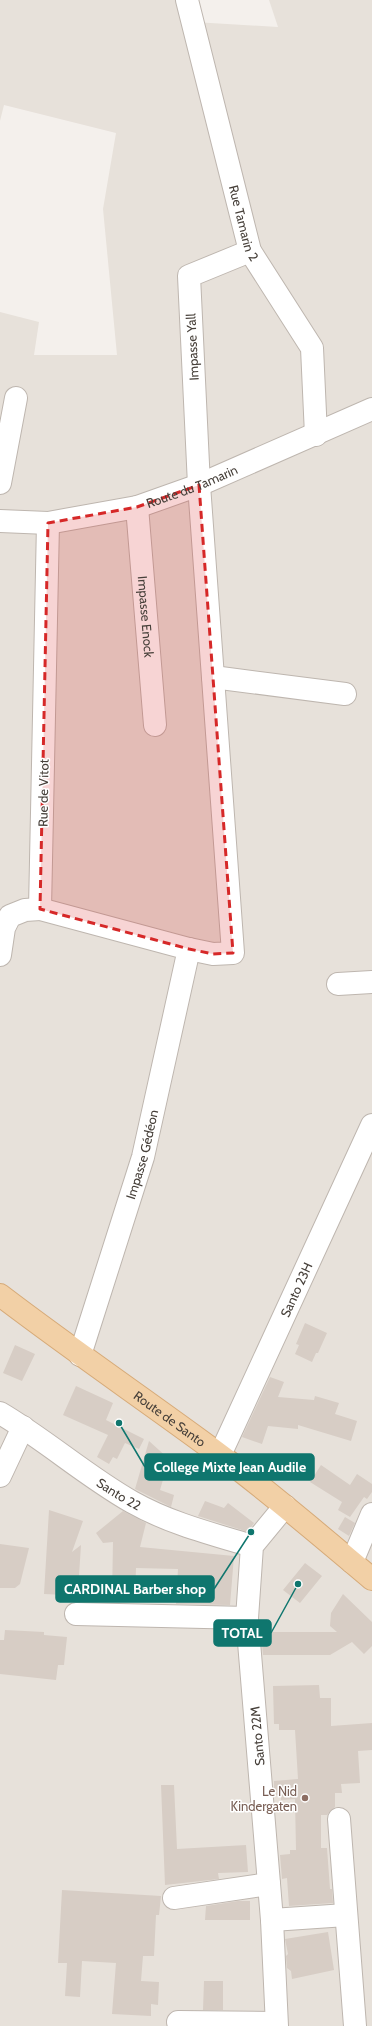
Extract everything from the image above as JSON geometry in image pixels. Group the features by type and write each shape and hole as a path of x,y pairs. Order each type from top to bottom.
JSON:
{"main road":[{"name":"Route de Santo","path":"0,1295 80,1355 220,1455 285,1506 372,1579"}],"street":[{"name":"Rue Tamarin 2","path":"187,0 250,251 312,348 316,435"},
{"name":"Impasse Yall","path":"199,485 189,276 250,251"},
{"path":"0,482 16,398"},
{"name":"Route du Tamarin","path":"0,521 48,523 137,507 199,485 316,435 372,409"},
{"path":"0,955 4,928 10,916 25,910 40,909 189,949 213,954 233,953 199,485"},
{"name":"Impasse Enock","path":"137,507 155,725"},
{"name":"Rue de Vitot","path":"40,909 48,523"},
{"path":"213,677 345,694"},
{"name":"Impasse Gédéon","path":"80,1355 143,1157 189,949"},
{"path":"338,984 372,982"},
{"name":"Santo 23H","path":"220,1455 372,1125"},
{"name":"Santo 22","path":"0,1413 23,1427 99,1481 132,1502 195,1529 252,1546"},
{"path":"0,1476 23,1427"},
{"path":"252,1546 285,1506"},
{"path":"352,1562 372,1514"},
{"name":"Santo 22M","path":"252,1546 247,1618 272,1920 276,2024"},
{"path":"76,1614 247,1618"},
{"path":"339,1819 356,2026"},
{"path":"174,1898 269,1884"},
{"path":"272,1920 346,1915"},
{"path":"178,2022 276,2024"}],"highlighted area":[{"path":"199,485 233,953 213,954 189,949 40,909 48,523 137,507"}],"shaded area":[{"path":"0,0 189,0 194,22 278,27 269,0 372,0 372,2026 0,2026 0,312 39,322 34,355 117,355 103,209 116,133 4,105 0,121"}],"building":[{"path":"305,1323 327,1333 312,1362 295,1354 299,1345 296,1344"},
{"path":"15,1345 35,1354 22,1381 3,1373"},
{"path":"270,1377 284,1382 278,1397 314,1400 315,1396 339,1403 335,1414 357,1421 351,1441 298,1425 298,1429 268,1426 262,1444 242,1437"},
{"path":"76,1386 113,1403 106,1420 144,1439 139,1449 125,1443 117,1459 113,1457 109,1464 97,1457 108,1435 63,1415"},
{"path":"149,1441 169,1459 160,1490 174,1495 171,1507 135,1489"},
{"path":"321,1465 350,1485 357,1474 372,1484 372,1492 367,1499 364,1497 350,1517 338,1510 342,1502 310,1482"},
{"path":"205,1501 224,1508 228,1503 254,1523 248,1532 198,1516"},
{"path":"49,1510 83,1521 72,1552 81,1545 78,1591 66,1590 66,1595 44,1594"},
{"path":"123,1511 146,1523 140,1547 234,1556 230,1605 176,1604 178,1569 136,1568 135,1597 112,1596 113,1542 103,1543 96,1533"},
{"path":"345,1517 355,1523 349,1536 338,1529"},
{"path":"0,1544 29,1548 20,1584 15,1588 0,1588"},
{"path":"305,1563 322,1576 300,1603 283,1590"},
{"path":"343,1594 372,1622 372,1646 364,1654 352,1642 330,1655 263,1655 261,1632 337,1632 330,1626 331,1613"},
{"path":"5,1630 44,1632 44,1635 67,1637 64,1665 58,1665 56,1680 0,1674 0,1640 4,1640"},
{"path":"319,1685 320,1698 331,1698 331,1726 372,1723 372,1750 358,1751 360,1783 341,1784 342,1793 335,1793 335,1807 327,1815 321,1815 321,1848 327,1848 330,1889 332,1889 333,1903 289,1906 287,1878 282,1879 280,1855 290,1854 290,1850 296,1850 295,1799 281,1800 281,1795 274,1795 274,1781 298,1779 295,1730 279,1730 279,1724 274,1724 273,1686"},
{"path":"161,1785 174,1785 177,1849 246,1845 248,1872 218,1873 219,1879 165,1885"},
{"path":"62,1890 161,1896 159,1915 156,1915 154,1956 143,1956 141,1981 159,1982 158,2005 151,2004 151,2016 112,2014 116,1963 82,1961 80,1997 65,1996 67,1963 58,1963"},
{"path":"238,1901 250,1901 250,1920 205,1920 206,1906"},
{"path":"328,1932 334,1970 292,1979 291,1971 287,1968 286,1956 288,1954 285,1939"},
{"path":"204,1981 223,1981 223,2010 203,2010"}],"place":[{"name":"College Mixte Jean Audile","path":"119,1423"},
{"name":"CARDINAL Barber shop","path":"251,1532"},
{"name":"TOTAL","path":"298,1584"},
{"name":"Le Nid Kindergaten","path":"305,1798"}]}
